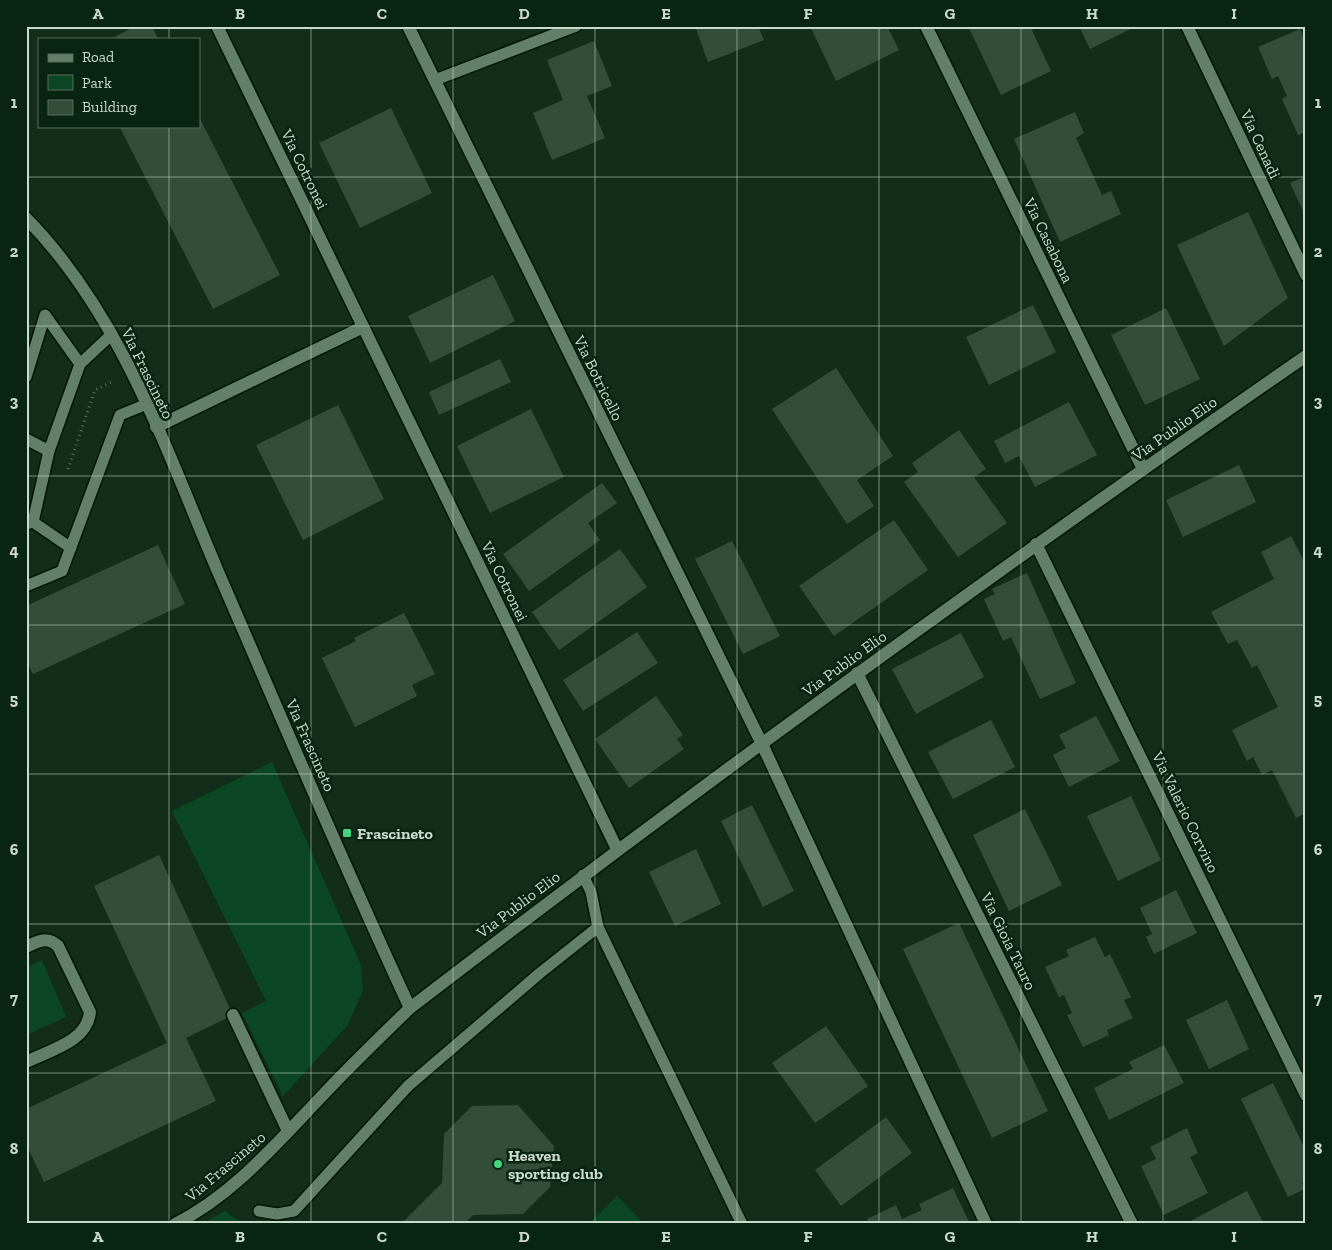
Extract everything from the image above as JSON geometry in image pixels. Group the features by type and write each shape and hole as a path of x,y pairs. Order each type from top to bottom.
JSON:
{"street":[{"name":"Via Cotronei","path":"217,26 617,849"},
{"name":"Via Botricello","path":"408,26 762,744"},
{"name":"Via Casabona","path":"926,26 1142,469"},
{"name":"Via Cenadi","path":"1187,26 1306,275"},
{"name":"Via Frascineto","path":"26,218 50,242 76,274 112,334 147,404 410,1008 250,1170 192,1215 175,1224"},
{"path":"156,426 363,326"},
{"name":"Via Publio Elio","path":"410,1008 617,849 857,673 1142,469 1306,356"},
{"name":"Via Valerio Corvino","path":"1036,544 1306,1096"},
{"name":"Via Gioia Tauro","path":"857,673 1132,1224"},
{"path":"762,744 986,1224"},
{"path":"26,947 40,940 51,940 58,946 90,1012 89,1023 78,1037 26,1062"},
{"path":"233,1015 288,1131"}],"lane":[{"path":"435,80 576,26"},
{"path":"26,377 45,315 80,364"},
{"path":"71,548 29,523 49,451 80,364 112,334"},
{"path":"26,586 62,571 120,415 147,404"},
{"path":"26,438 49,451"},
{"path":"583,875 592,892 598,927 742,1224"},
{"path":"259,1211 277,1214 294,1211 408,1086 540,973 598,927"}],"path":[{"path":"66,474 95,390 112,382"}],"green space":[{"path":"272,762 361,965 363,991 347,1026 283,1096 242,1013 266,1001 172,811"},
{"path":"42,960 66,1017 26,1035 26,968"},
{"path":"617,1196 644,1224 588,1224"},
{"path":"225,1211 242,1224 202,1224"}],"building":[{"path":"135,26 152,26 158,38 113,38"},
{"path":"695,26 758,26 764,40 708,62"},
{"path":"810,26 882,26 884,30 888,28 899,50 836,81"},
{"path":"968,26 1030,26 1051,71 1001,95"},
{"path":"1079,26 1137,26 1090,49"},
{"path":"1300,29 1306,42 1306,132 1298,135 1282,99 1287,96 1278,76 1272,79 1258,47"},
{"path":"594,41 612,86 587,96 605,138 552,160 533,113 563,100 547,60"},
{"path":"391,108 432,193 360,228 319,143"},
{"path":"1075,112 1084,133 1076,138 1102,195 1111,191 1121,214 1060,242 1014,139"},
{"path":"200,119 280,275 213,309 120,128 200,128"},
{"path":"1306,176 1306,217 1290,183"},
{"path":"1248,212 1288,298 1224,346 1177,245"},
{"path":"493,275 515,321 430,363 408,316"},
{"path":"1033,305 1056,352 989,385 966,337"},
{"path":"1166,308 1200,379 1145,405 1111,335"},
{"path":"500,359 511,382 439,415 429,392"},
{"path":"836,368 893,456 857,480 874,506 847,524 772,409"},
{"path":"1069,402 1097,455 1035,487 1019,456 1005,463 994,441"},
{"path":"338,405 384,499 303,540 256,445"},
{"path":"531,409 564,477 490,513 457,446"},
{"path":"959,430 986,469 974,477 1007,523 958,557 904,482 918,472 912,463"},
{"path":"1239,465 1256,502 1183,537 1166,500"},
{"path":"602,483 617,503 588,523 600,540 529,591 503,554"},
{"path":"894,520 928,570 834,636 799,586"},
{"path":"1291,536 1306,565 1306,813 1296,818 1272,770 1262,775 1253,757 1247,761 1232,730 1278,707 1257,665 1252,668 1237,640 1228,644 1211,612 1274,579 1261,552"},
{"path":"732,541 780,636 743,654 695,559"},
{"path":"158,545 185,604 33,674 26,660 26,606"},
{"path":"620,549 647,587 559,650 532,612"},
{"path":"1027,573 1076,683 1040,699 1011,637 1003,641 984,599 995,594 992,589"},
{"path":"404,613 435,674 412,685 417,696 355,727 322,658 356,641 354,638"},
{"path":"637,632 658,663 583,711 563,680"},
{"path":"961,633 984,677 916,714 892,669"},
{"path":"656,696 683,735 677,739 684,749 629,788 595,739"},
{"path":"1096,716 1120,761 1069,787 1053,755 1066,748 1059,735"},
{"path":"991,720 1015,767 953,799 928,752"},
{"path":"1131,796 1161,860 1118,881 1087,816"},
{"path":"752,805 794,891 763,907 721,821"},
{"path":"1025,809 1062,885 1009,911 973,835"},
{"path":"696,849 721,904 675,926 649,872"},
{"path":"159,855 233,1015 186,1038 216,1101 44,1182 26,1144 26,1109 167,1043 94,886"},
{"path":"1176,890 1197,933 1154,954 1146,937 1152,934 1140,908"},
{"path":"959,923 1048,1111 992,1138 903,949"},
{"path":"1095,937 1105,957 1110,954 1131,997 1124,1000 1133,1018 1107,1030 1109,1035 1083,1047 1067,1015 1072,1013 1064,995 1059,997 1045,967 1069,956 1066,950"},
{"path":"1227,1000 1249,1049 1209,1069 1186,1020"},
{"path":"826,1026 868,1086 815,1123 772,1063"},
{"path":"1164,1045 1184,1083 1109,1120 1094,1088 1133,1069 1129,1062"},
{"path":"1273,1083 1306,1151 1306,1181 1302,1183 1305,1189 1288,1197 1241,1099"},
{"name":"Heaven sporting club","path":"518,1105 554,1146 550,1187 523,1214 473,1215 464,1224 401,1224 442,1183 444,1134 472,1106"},
{"path":"886,1117 912,1153 841,1206 815,1170"},
{"path":"1187,1128 1198,1153 1190,1157 1208,1193 1164,1215 1141,1166 1156,1159 1150,1147"},
{"path":"953,1188 970,1224 869,1224 867,1219 896,1205 902,1219 922,1210 919,1204"},
{"path":"1247,1191 1264,1224 1185,1224"}],"place":[{"name":"Frascineto","path":"347,833"},
{"name":"Heaven sporting club","path":"498,1164"}]}
